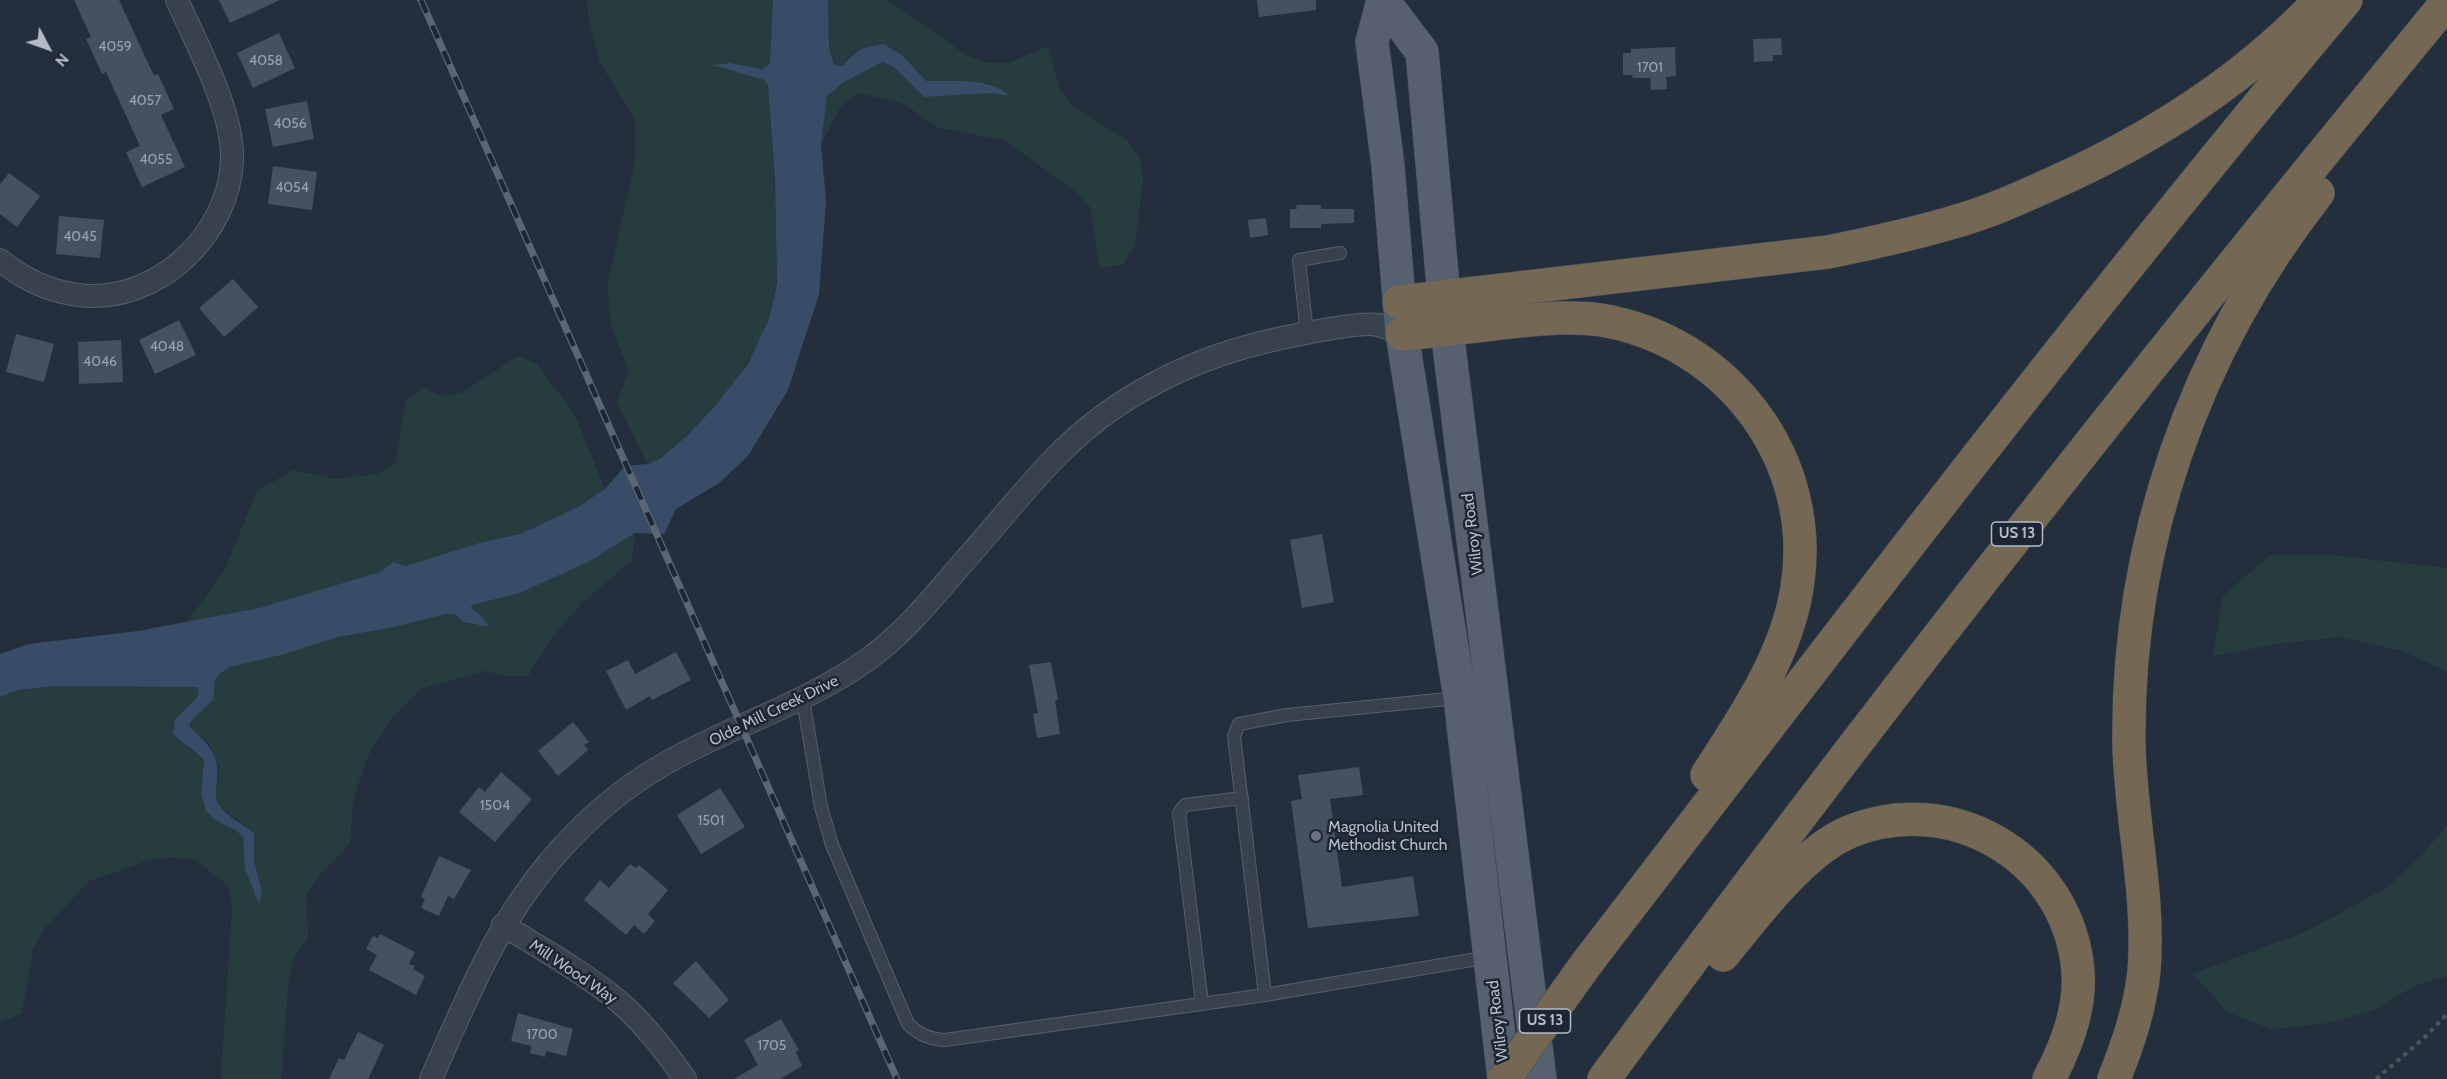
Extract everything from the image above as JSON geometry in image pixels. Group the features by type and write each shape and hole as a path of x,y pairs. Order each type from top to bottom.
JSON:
{"highway":[{"path":"1392,320 1444,298 1828,252 1895,239 1960,221 2009,203 2149,136 2221,89 2247,69 2320,0"},
{"name":"US 13","path":"1504,1079 1587,963 2022,398 2262,100 2346,0"},
{"name":"US 13","path":"1606,1079 1838,766 2051,491 2229,266 2447,2"},
{"path":"2114,1079 2127,1048 2144,972 2145,925 2132,800 2129,745 2132,669 2140,599 2156,519 2172,460 2194,401 2226,332 2258,277 2294,224 2447,30"},
{"path":"1392,320 1447,330 1566,318 1600,320 1633,327 1664,339 1694,356 1721,377 1749,405 1768,431 1782,459 1792,490 1798,524 1800,560 1797,589 1787,628 1772,665 1744,716 1587,963"},
{"path":"1606,1079 1648,1040 1698,986 1762,907 1823,847 1846,833 1877,822 1905,819 1933,820 1966,827 1992,839 2020,858 2040,877 2053,895 2072,936 2078,963 2078,994 2073,1025 2063,1054 2049,1079"}],"main road":[{"name":"Wilroy Road","path":"1383,0 1422,52 1447,330 1540,1079"},
{"name":"Wilroy Road","path":"1383,0 1372,42 1388,166 1392,320 1460,698 1504,1079"}],"street":[{"path":"0,260 26,279 50,289 80,295 111,294 142,285 172,269 198,246 216,219 227,189 232,159 230,139 220,100 177,0"},
{"name":"Olde Mill Creek Drive","path":"431,1079 481,966 503,925 554,857 604,807 639,780 677,757 803,699 853,670 879,651 911,622 1052,460 1118,405 1151,384 1240,348 1307,333 1392,320"},
{"name":"Mill Wood Way","path":"503,925 587,977 613,997 643,1025 685,1079"}],"lane":[{"path":"1307,333 1299,260 1340,253"},
{"path":"1265,995 1234,736 1239,724 1287,715 1460,698"},
{"path":"803,699 820,807 832,845 908,1024 918,1034 931,1040 945,1040 1265,995 1490,957"},
{"path":"1202,1004 1179,813 1185,805 1242,798"}],"path":[{"path":"2376,1079 2423,1039 2447,1014"}],"green space":[{"path":"587,0 773,0 771,64 762,69 730,63 715,65 764,80 768,86 776,233 776,276 772,308 758,344 728,390 682,441 666,454 648,464 617,402 629,370 612,330 607,287 635,162 635,119 600,63 589,22"},
{"path":"828,0 887,0 968,56 988,63 1009,63 1048,46 1059,88 1071,105 1128,141 1140,158 1143,180 1135,246 1123,264 1100,269 1090,207 1075,191 1004,140 939,128 902,103 859,93 841,106 821,144 826,96 844,82 883,62 894,67 924,97 993,93 1009,95 988,83 926,81 903,56 853,53 843,66 834,65 829,48"},
{"path":"518,356 537,364 575,415 605,489 578,507 519,534 479,543 406,566 393,562 380,572 259,608 187,622 224,571 257,491 293,470 335,479 377,474 395,463 406,400 424,387 442,397 463,392"},
{"path":"635,533 632,560 582,603 552,637 528,676 506,676 484,671 421,689 390,720 367,758 353,800 350,844 318,876 307,895 308,938 294,956 289,977 281,1079 221,1079 232,908 229,886 195,860 173,857 150,860 89,881 44,929 33,949 22,1013 0,1023 0,697 18,690 55,686 196,686 199,690 196,699 175,719 179,741 196,750 204,760 201,793 215,820 237,831 243,837 245,869 262,892 254,861 254,833 219,806 215,795 219,768 209,743 189,726 191,721 212,700 215,681 219,674 230,667 281,655 338,637 395,627 446,614 454,614 464,622 488,627 482,616 471,608 472,605 520,593 590,561"},
{"path":"2270,555 2331,555 2447,568 2447,672 2403,651 2340,637 2278,644 2213,656 2223,596"},
{"path":"2447,825 2447,976 2416,985 2374,1010 2328,1023 2272,1029 2229,1013 2192,974 2305,932 2388,887 2422,855"}],"water":[{"path":"773,0 828,0 829,48 834,65 843,66 861,50 884,44 903,56 926,81 971,81 992,85 1010,96 993,93 924,97 894,67 883,62 844,82 827,96 821,144 826,201 819,294 788,390 748,456 719,483 676,509 664,534 635,533 590,561 520,593 472,605 471,608 482,616 489,627 464,622 454,614 446,614 395,627 338,637 281,655 230,667 219,674 215,681 213,700 191,721 189,726 207,743 214,756 218,803 229,815 254,833 254,861 262,892 259,904 245,869 243,837 237,831 215,820 206,810 201,793 204,760 173,733 175,719 196,699 199,690 196,687 55,686 18,690 0,697 0,654 29,644 138,631 259,608 380,572 393,562 406,566 479,543 520,534 578,507 605,489 625,466 648,464 661,458 687,436 715,406 748,364 769,319 777,284 775,181 768,86 764,80 713,65 730,63 762,69 770,64"}],"building":[{"path":"74,0 119,0 154,76 158,74 174,109 161,115 185,167 142,187 126,152 140,146 106,72 102,74 86,39 91,37"},
{"path":"219,0 280,0 230,23"},
{"path":"1257,0 1316,0 1316,10 1259,17"},
{"path":"279,33 295,68 253,88 237,53"},
{"path":"1781,38 1782,55 1773,55 1773,61 1754,62 1753,39"},
{"path":"1675,47 1676,76 1666,77 1667,89 1651,90 1650,78 1633,78 1632,75 1623,75 1623,53 1631,53 1631,49"},
{"path":"307,101 314,139 273,147 265,109"},
{"path":"273,166 317,172 312,210 268,204"},
{"path":"9,173 40,196 17,227 0,214 0,184"},
{"path":"1296,205 1321,205 1321,209 1354,209 1354,223 1321,224 1321,228 1290,228 1290,209 1297,209"},
{"path":"59,216 104,220 100,258 56,254"},
{"path":"1266,218 1268,235 1250,238 1248,220"},
{"path":"233,279 258,307 224,337 199,308"},
{"path":"179,320 196,355 155,374 139,340"},
{"path":"16,334 54,344 44,382 6,372"},
{"path":"121,340 123,382 79,384 78,342"},
{"path":"1322,534 1334,602 1302,608 1290,540"},
{"path":"676,652 691,680 652,700 650,696 626,710 606,671 628,660 635,674"},
{"path":"1051,662 1058,700 1055,700 1060,734 1037,738 1033,714 1038,713 1029,665"},
{"path":"573,722 589,742 584,745 588,750 558,776 538,751"},
{"name":"Magnolia United Methodist Church","path":"1359,767 1363,795 1330,799 1342,887 1413,876 1419,916 1308,928 1291,801 1302,799 1298,775"},
{"path":"501,772 532,799 495,842 459,812 479,787 485,792"},
{"path":"720,788 745,827 701,854 677,815"},
{"path":"439,856 471,870 454,899 448,896 439,916 421,908 425,899 421,897"},
{"path":"630,864 636,868 639,865 668,890 648,914 655,921 644,934 634,925 626,935 584,900 600,880 609,888"},
{"path":"380,934 415,952 409,964 415,966 413,969 425,976 416,995 369,970 377,955 366,949 373,936 378,938"},
{"path":"696,961 729,1000 709,1018 673,983"},
{"path":"518,1013 573,1029 566,1056 546,1051 545,1057 530,1053 531,1046 511,1041"},
{"path":"781,1019 799,1050 796,1052 802,1066 780,1079 734,1079 758,1065 744,1040"},
{"path":"358,1032 384,1045 368,1079 329,1079 339,1058 344,1060"}],"railway":[{"path":"421,0 897,1079"}],"place":[{"name":"Magnolia United Methodist Church","path":"1316,836"}]}
